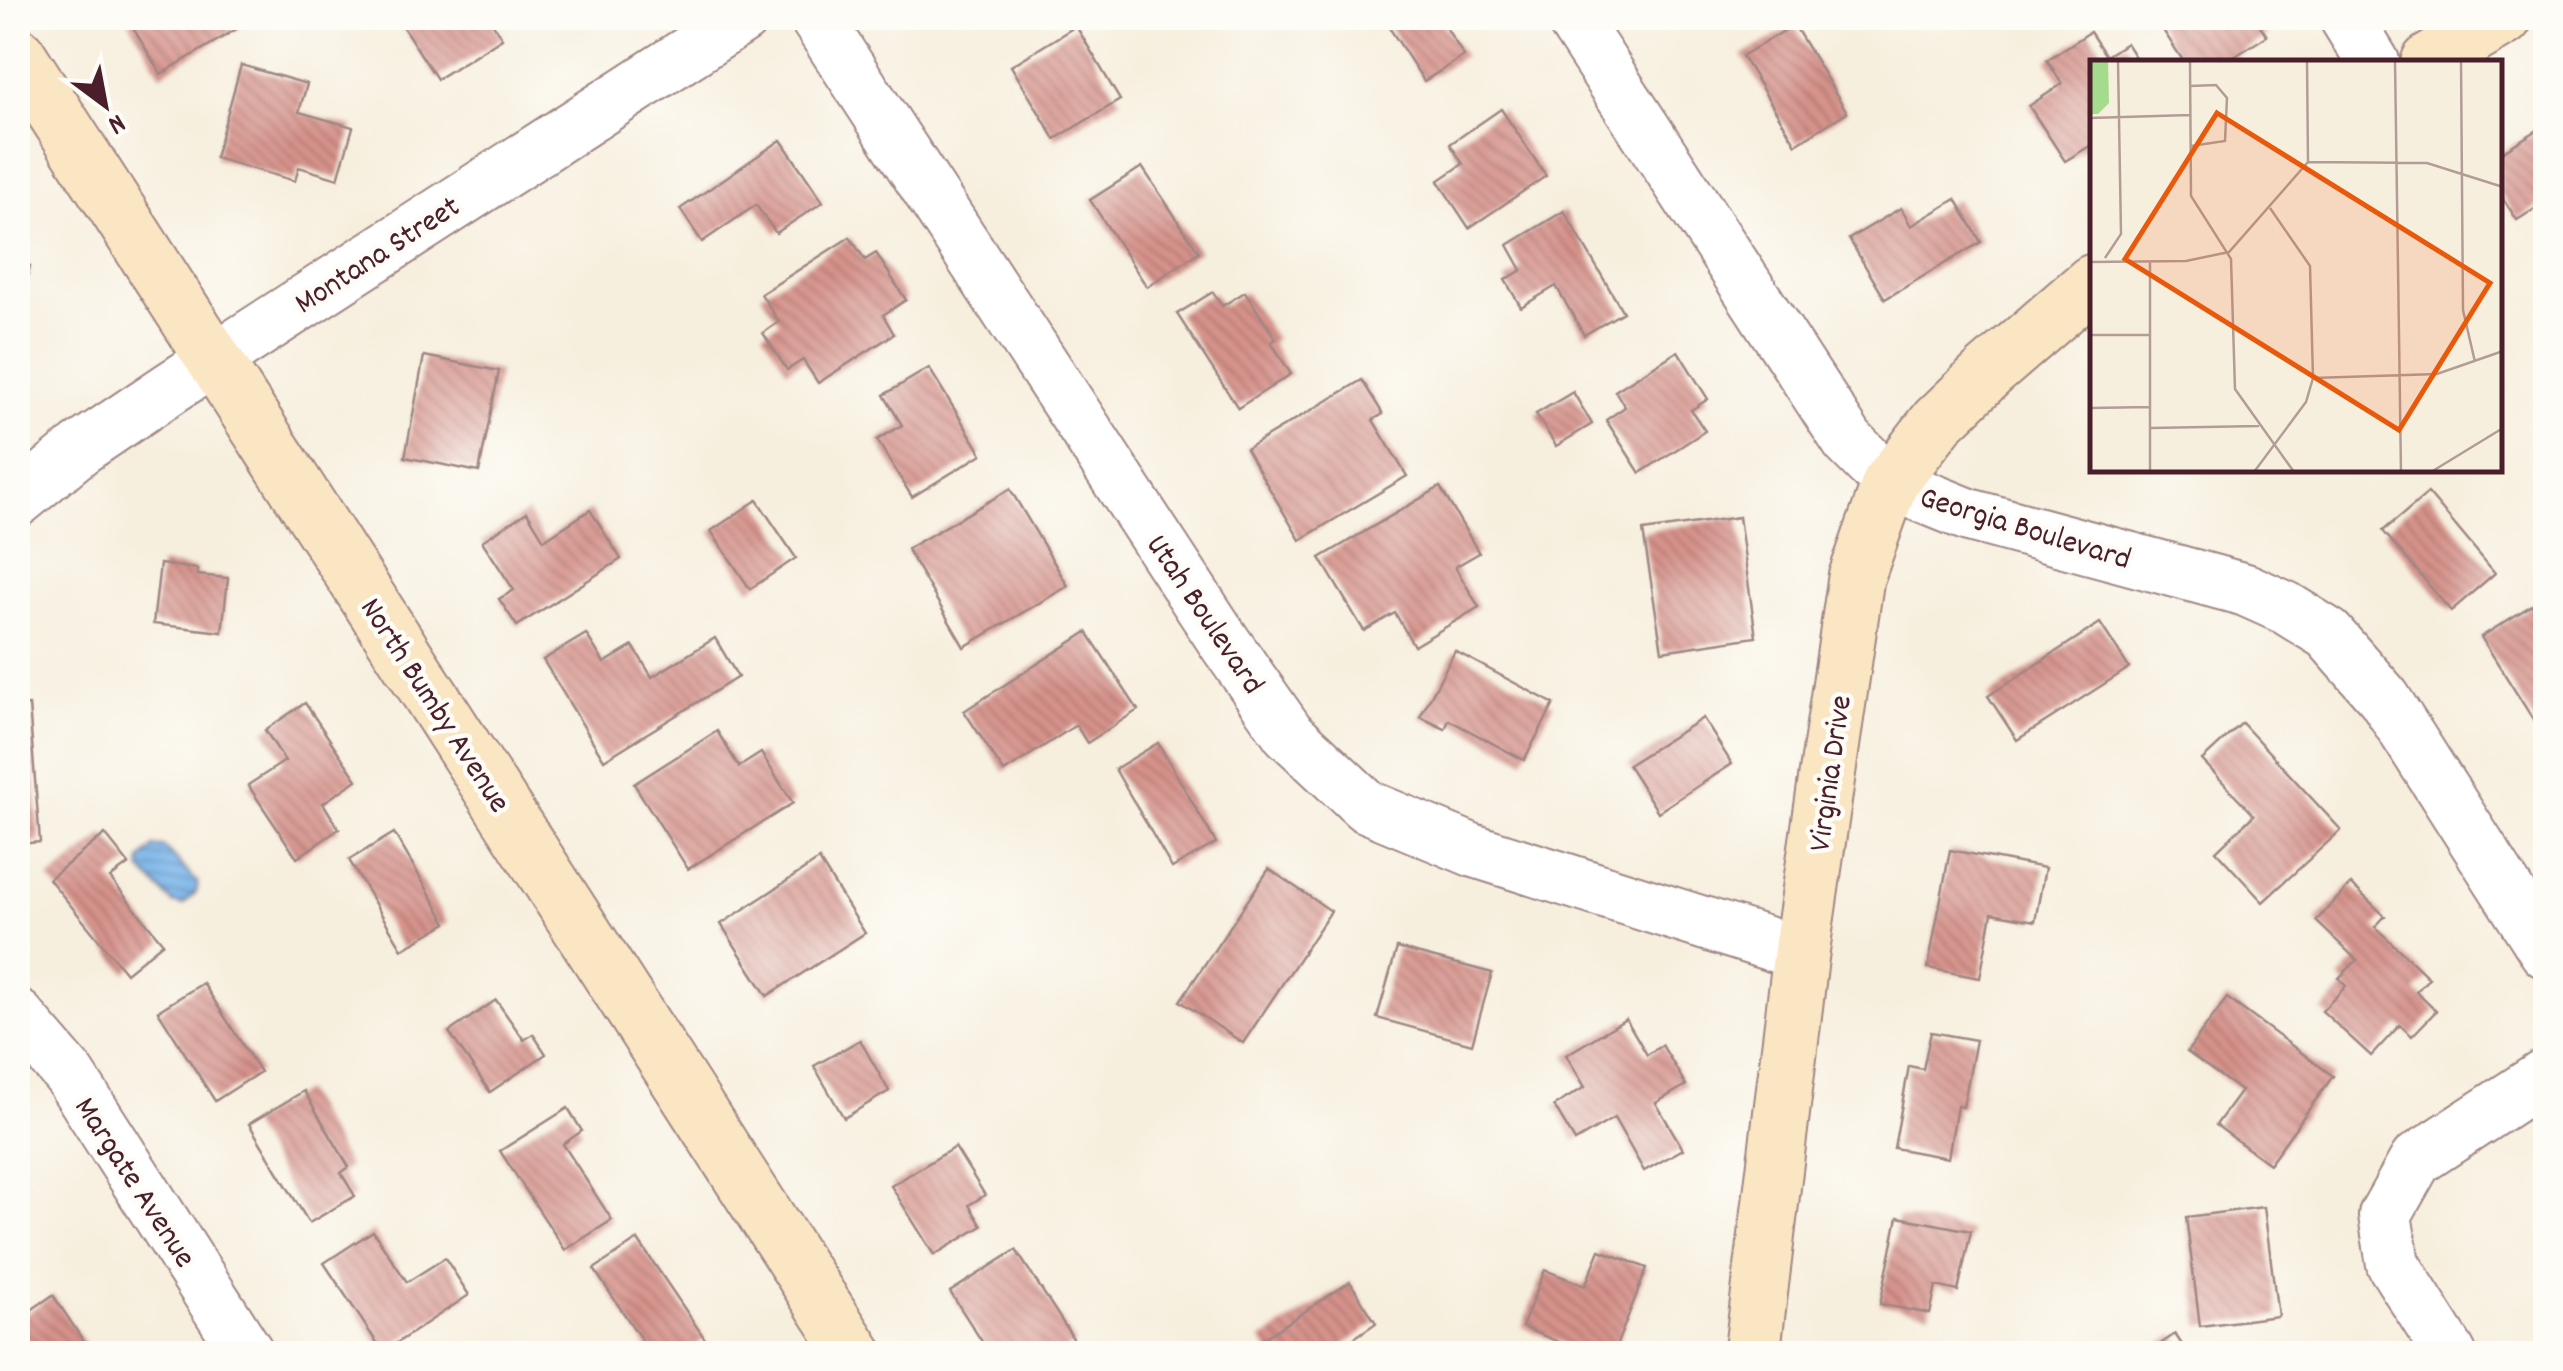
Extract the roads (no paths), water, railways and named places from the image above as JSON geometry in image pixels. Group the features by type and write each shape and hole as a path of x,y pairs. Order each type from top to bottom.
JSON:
{"street":[{"name":"Montana Street","path":"18,500 80,449 215,358 742,18"},
{"name":"Utah Boulevard","path":"816,18 1288,733 1366,806 1472,850 1802,954"},
{"name":"Georgia Boulevard","path":"1572,18 1848,441 1890,483 1969,514 2246,590 2286,608 2328,634 2384,698 2546,952"},
{"path":"2346,18 2372,60"},
{"path":"2433,60 2504,18"},
{"name":"North Bumby Avenue","path":"18,55 855,1354"},
{"name":"Virginia Drive","path":"1752,1354 1802,954 1856,578 1890,483 1938,421 2090,285"},
{"name":"Margate Avenue","path":"18,1016 70,1076 248,1354"},
{"path":"2450,1354 2393,1264 2385,1215 2416,1160 2546,1076"}],"water":[{"path":"154,847 164,847 198,883 196,892 183,905 173,903 141,869 141,860"}]}
